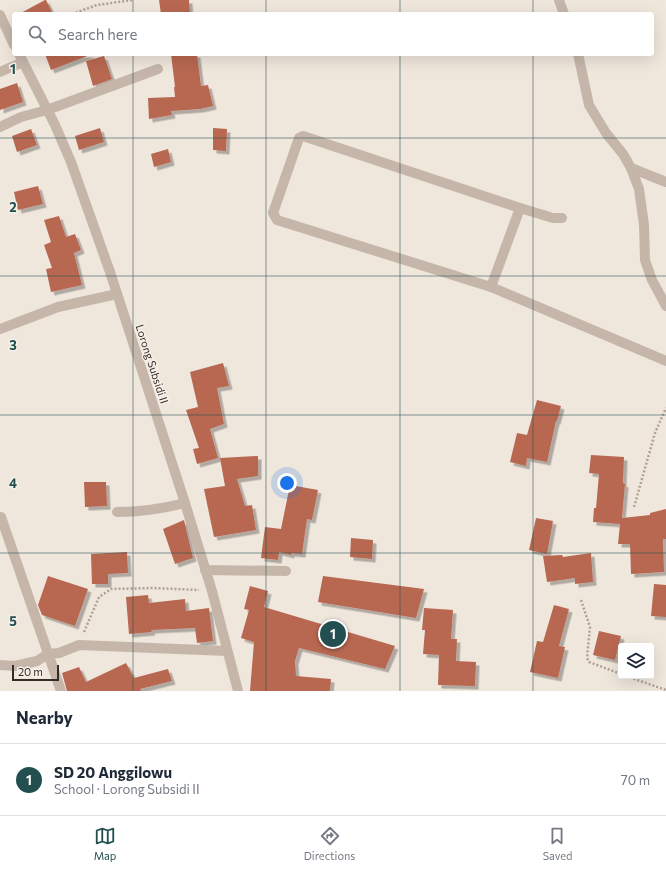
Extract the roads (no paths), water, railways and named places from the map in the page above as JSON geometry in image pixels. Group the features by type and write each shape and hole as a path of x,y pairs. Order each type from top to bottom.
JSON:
{"street":[{"path":"559,0 563,12"},
{"path":"0,15 12,41"},
{"path":"578,56 589,105 606,133 624,154 639,189 644,225 647,266 652,280 666,306"},
{"path":"0,72 21,58"},
{"name":"Lorong Subsidi II","path":"21,58 72,162 185,503 204,570 212,591 238,691"},
{"path":"0,127 21,116 47,110 158,70"},
{"path":"562,218 553,218 520,208 303,136 300,138 294,152 273,213 277,220 491,287 666,361"},
{"path":"631,168 666,182"},
{"path":"491,287 520,208"},
{"path":"0,329 58,307 117,294"},
{"path":"117,512 140,512 185,503"},
{"path":"1,517 60,691"},
{"path":"204,570 286,571"},
{"path":"0,666 15,666 37,661 48,654 59,653 79,645 227,651"}],"place":[{"name":"SD 20 Anggilowu","path":"333,634"}]}
